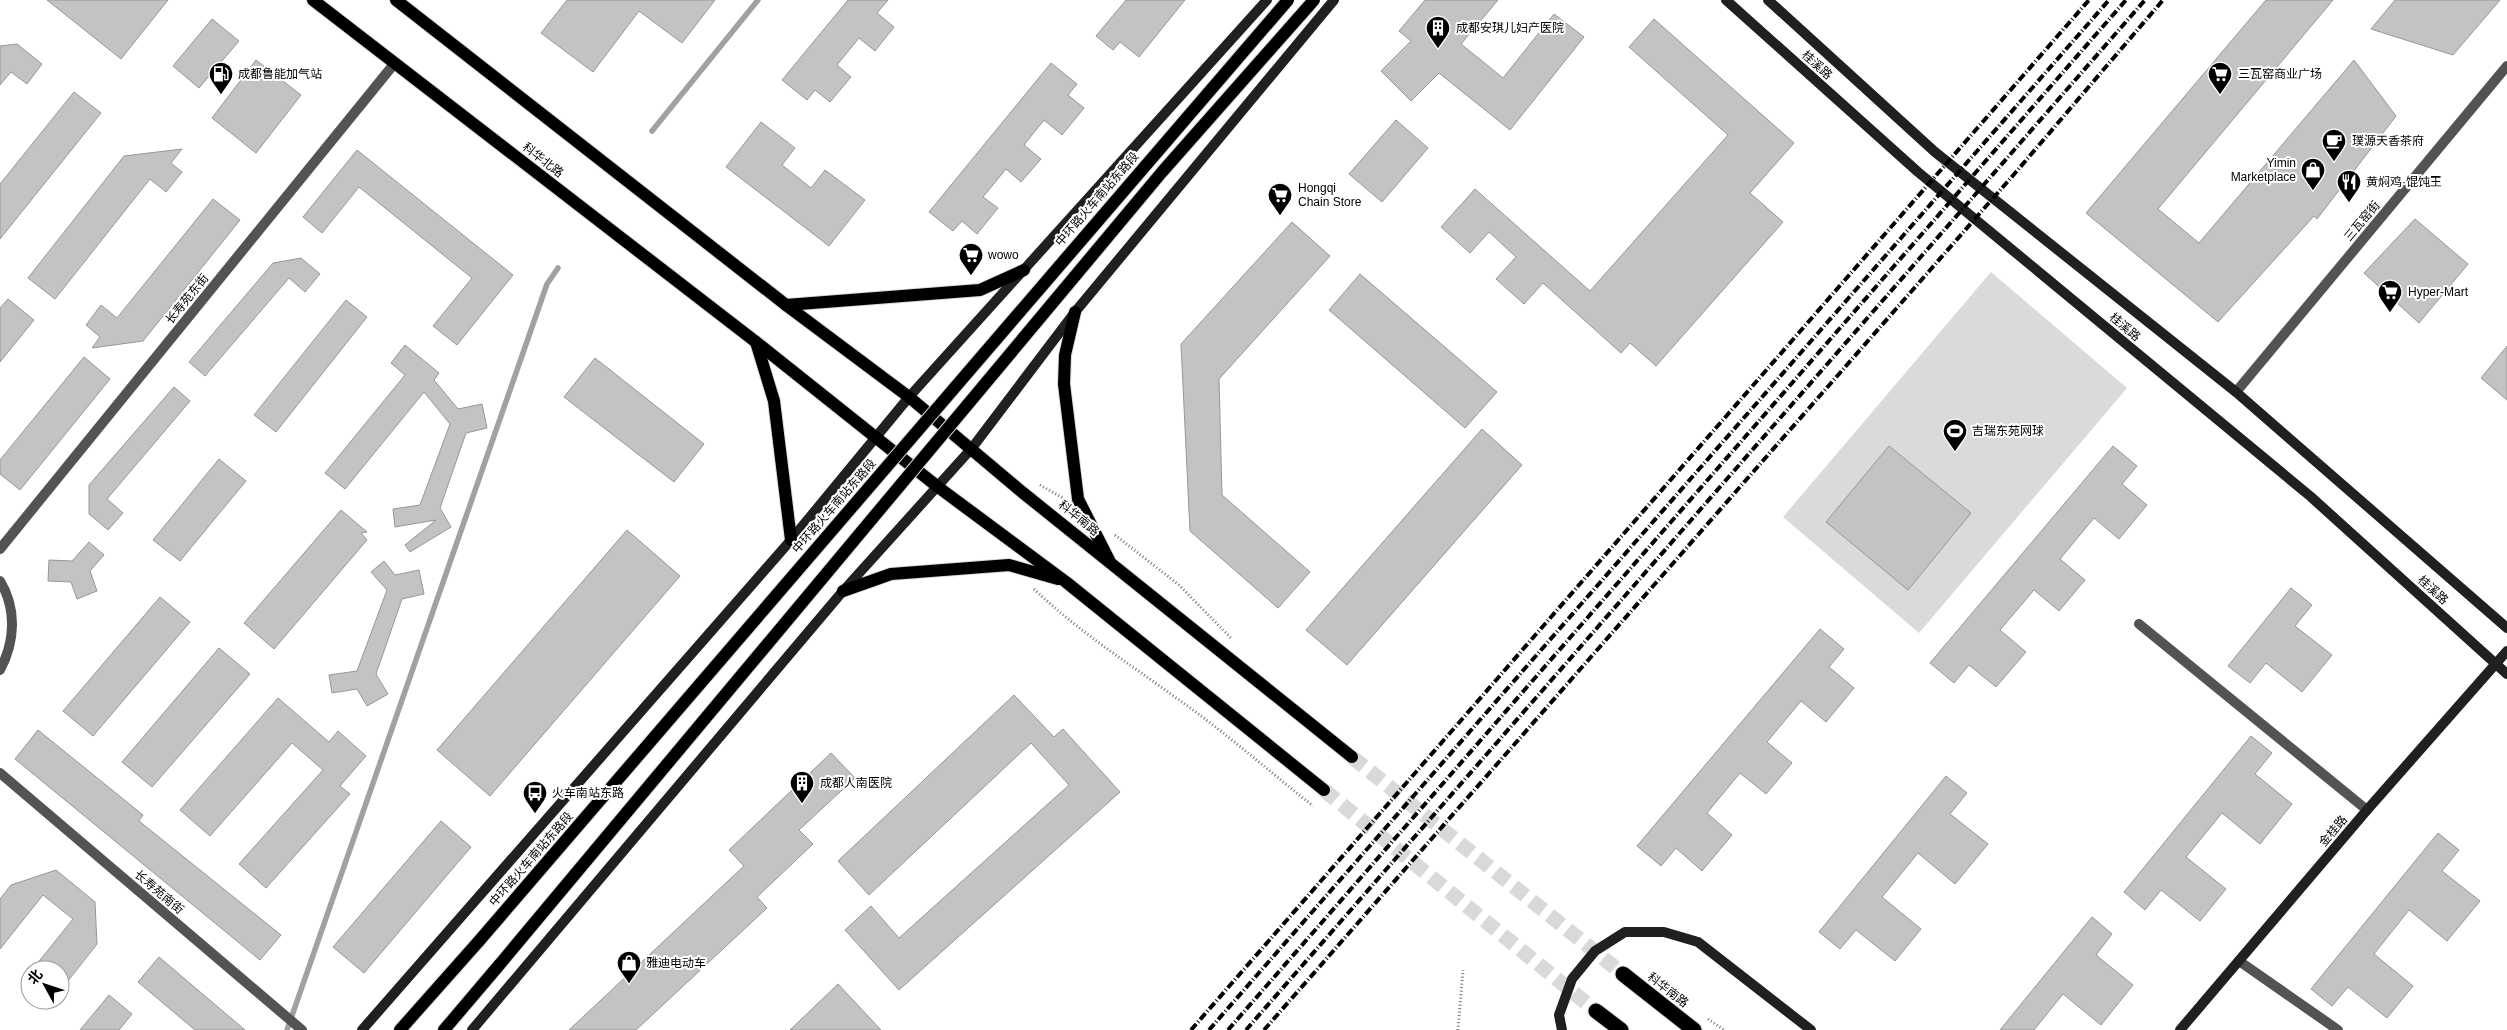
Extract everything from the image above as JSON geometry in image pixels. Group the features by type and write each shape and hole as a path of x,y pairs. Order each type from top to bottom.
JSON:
{"highway":[{"name":"科华南路","path":"1623,974 1694,1030"},
{"path":"1596,1011 1621,1030"}],"main road":[{"name":"科华北路","path":"314,0 394,64 756,342"},
{"path":"396,0 786,305 980,290 1024,270"},
{"path":"362,1030 791,540 909,396 1267,0"},
{"name":"中环路火车南站东路段","path":"400,1030 479,941 1288,0"},
{"path":"444,1030 1162,172 1314,0"},
{"path":"472,1030 843,591 972,448 1075,312 1334,0"},
{"name":"桂溪路","path":"1726,0 1918,172 2310,496 2507,674"},
{"name":"桂溪路","path":"1768,0 1936,152 2236,392 2507,628"},
{"name":"科华南路","path":"786,305 909,396 1112,564 1352,757"},
{"path":"1075,312 1065,355 1064,384 1078,499 1112,564"},
{"path":"756,342 938,487 1066,582 1324,790"},
{"path":"756,342 774,401 791,540"},
{"path":"843,591 890,574 1009,566 1066,582"},
{"name":"金桂路","path":"2180,1030 2367,810 2507,651"},
{"path":"1562,1030 1559,1015 1572,978 1595,951 1625,932 1664,932 1698,942 1811,1030"}],"street":[{"name":"长寿苑东街","path":"0,550 394,64"},
{"name":"三瓦窑街","path":"2236,392 2507,66"},
{"path":"0,670 7,657 14,619 1,582"},
{"path":"2139,624 2367,810"},
{"name":"长寿苑南街","path":"0,773 301,1029"},
{"path":"2238,961 2338,1030"}],"path":[{"path":"1032,480 1083,508"},
{"path":"1112,533 1179,585 1234,640"},
{"path":"1029,585 1056,611 1129,667 1182,702 1312,806"},
{"path":"1458,1030 1463,970"}],"shaded area":[{"name":"吉瑞东苑网球","path":"1991,272 2127,388 1919,633 1783,517"}],"building":[{"path":"47,0 168,0 121,59"},
{"path":"567,0 715,0 682,43 639,11 593,72 541,33"},
{"path":"848,0 888,0 877,13 894,27 875,51 859,38 837,65 851,77 830,102 815,90 807,100 782,80"},
{"path":"1126,0 1185,0 1139,57 1120,42 1113,50 1096,36"},
{"path":"1425,0 1498,0 1461,44 1503,78 1554,14 1584,37 1510,130 1439,73 1411,101 1381,71 1411,41 1399,31"},
{"name":"三瓦窑商业广场","path":"2266,0 2333,0 2158,209 2199,243 2354,60 2396,116 2317,219 2314,216 2218,322 2086,213"},
{"path":"2395,0 2500,0 2453,55 2371,29"},
{"path":"212,19 239,41 199,88 173,66"},
{"path":"1654,19 1794,143 1750,193 1783,222 1656,366 1630,343 1621,353 1543,283 1524,304 1496,279 1516,257 1489,232 1470,253 1441,227 1475,189 1590,291 1728,135 1629,47"},
{"path":"17,44 42,64 27,84 11,72 0,85 0,46"},
{"path":"256,60 301,95 256,153 212,118"},
{"path":"1051,63 1077,84 1068,95 1084,108 1062,135 1044,120 1024,145 1041,159 1021,182 1006,169 983,197 998,208 977,234 962,221 953,231 929,212"},
{"path":"74,92 101,113 0,239 0,184"},
{"path":"1396,120 1428,148 1382,202 1349,174"},
{"path":"761,122 795,148 782,165 811,188 825,170 865,200 829,246 726,167"},
{"path":"182,149 171,163 182,172 166,192 150,179 55,299 28,278 124,156"},
{"path":"357,150 513,275 457,345 433,326 472,278 359,187 322,233 303,217"},
{"path":"213,199 240,220 143,341 92,348 100,337 86,325 101,305 117,318"},
{"path":"2415,219 2468,264 2419,323 2364,273"},
{"path":"1292,222 1330,256 1219,379 1222,495 1310,572 1278,608 1190,531 1181,344"},
{"path":"301,258 320,274 305,292 289,278 205,376 189,362 273,263"},
{"path":"1360,274 1497,392 1465,428 1329,310"},
{"path":"8,299 34,320 0,362 0,308"},
{"path":"346,300 367,317 276,432 254,415"},
{"path":"405,345 439,373 434,380 458,409 482,404 487,428 466,433 440,508 451,527 410,552 405,545 436,520 395,527 393,509 420,505 450,424 424,392 345,489 325,473 405,375 391,363"},
{"path":"2507,346 2507,400 2481,378"},
{"path":"84,357 110,379 20,490 0,474 0,460"},
{"path":"595,358 704,444 674,482 564,397"},
{"path":"174,387 190,401 107,499 123,513 108,530 89,514 89,485"},
{"path":"1482,429 1522,465 1347,665 1306,630"},
{"path":"1889,446 1971,513 1908,590 1826,522"},
{"path":"2113,446 2137,466 2122,484 2147,505 2119,539 2094,518 2060,559 2085,580 2059,611 2034,590 2000,630 2026,652 1996,687 1969,665 1954,683 1930,663"},
{"path":"219,459 246,481 180,561 153,540"},
{"path":"341,510 367,532 361,533 367,540 274,649 244,623"},
{"path":"627,530 680,576 490,796 437,750"},
{"path":"89,542 104,555 90,571 97,591 77,599 71,582 48,581 49,560 72,561"},
{"path":"384,561 395,575 419,570 424,594 402,599 376,674 388,694 367,706 357,689 332,693 329,675 357,671 387,590 371,572"},
{"path":"2291,588 2312,605 2295,626 2332,655 2302,692 2266,663 2250,683 2228,666"},
{"path":"160,597 190,622 93,736 63,711"},
{"path":"1820,629 1844,649 1829,667 1854,688 1826,722 1801,701 1767,742 1792,763 1766,794 1740,773 1707,813 1732,835 1702,871 1676,848 1661,866 1637,846"},
{"path":"219,648 250,674 152,787 122,762"},
{"path":"1014,695 1054,737 1063,729 1120,792 899,990 845,930 871,906 899,938 1069,785 1031,743 869,895 838,861"},
{"path":"278,698 329,742 338,731 366,756 340,786 350,794 266,888 239,864 323,770 292,743 210,836 180,810"},
{"path":"38,730 143,815 139,821 281,935 260,960 15,759"},
{"path":"2251,736 2272,753 2255,774 2292,804 2260,844 2222,813 2186,857 2226,889 2200,921 2161,890 2145,910 2124,892"},
{"path":"831,753 855,778 799,830 813,844 757,897 767,908 636,1030 569,1030 744,866 729,850"},
{"path":"1946,776 1967,793 1950,814 1988,844 1955,884 1918,853 1882,897 1921,929 1895,961 1856,930 1840,949 1819,932"},
{"path":"441,821 471,847 364,973 333,947"},
{"path":"2438,833 2459,850 2442,871 2480,901 2447,941 2409,910 2374,954 2413,986 2387,1018 2348,987 2332,1006 2311,989"},
{"path":"56,870 95,902 97,944 70,978 70,960 40,960 73,919 43,895 0,949 0,899 11,885"},
{"path":"2092,917 2112,934 2096,955 2133,985 2101,1025 2063,994 2034,1030 2000,1030"},
{"path":"159,957 245,1030 195,1030 138,982"},
{"path":"838,984 881,1030 790,1030"},
{"path":"109,995 132,1014 119,1030 80,1030"}],"waterway":[{"path":"652,131 758,0"},
{"path":"287,1030 547,284 558,268"}],"tunnel":[{"path":"1352,757 1623,974"},
{"path":"1324,790 1596,1011"}],"railway":[{"path":"1191,1030 2089,0"},
{"path":"1209,1030 2109,0"},
{"path":"1228,1030 2126,0"},
{"path":"1246,1030 2145,0"},
{"path":"1264,1030 2016,172 2163,0"}],"place":[{"name":"成都安琪儿妇产医院","path":"1438,49"},
{"name":"成都鲁能加气站","path":"221,95"},
{"name":"三瓦窑商业广场","path":"2220,95"},
{"name":"璞源天香茶府","path":"2334,162"},
{"name":"Yimin Marketplace","path":"2313,191"},
{"name":"黄焖鸡·馄饨王","path":"2349,203"},
{"name":"Hongqi Chain Store","path":"1280,216"},
{"name":"wowo","path":"971,276"},
{"name":"Hyper-Mart","path":"2390,313"},
{"name":"吉瑞东苑网球","path":"1955,452"},
{"name":"成都人南医院","path":"802,804"},
{"name":"火车南站东路","path":"535,814"},
{"name":"雅迪电动车","path":"629,984"}]}
